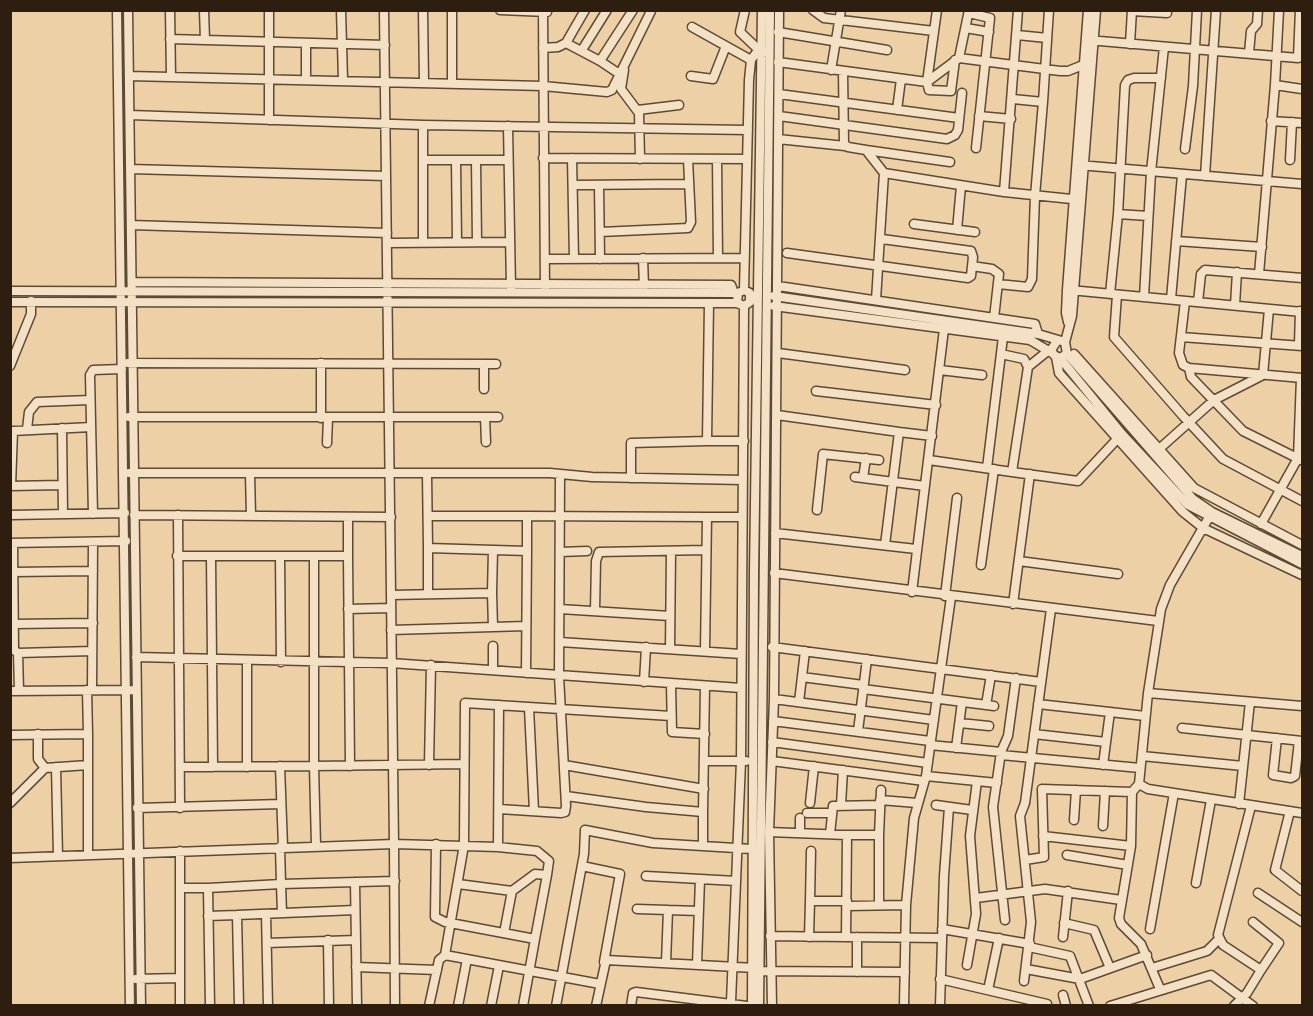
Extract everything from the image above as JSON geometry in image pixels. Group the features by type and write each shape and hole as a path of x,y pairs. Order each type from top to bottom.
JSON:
{"street":[{"path":"117,10 133,417 129,473 136,657 132,690 133,853 130,1005"},
{"path":"128,10 131,225 122,366 122,417 129,473"},
{"path":"170,10 171,77"},
{"path":"204,10 205,40"},
{"path":"269,10 269,120"},
{"path":"341,10 343,80"},
{"path":"384,10 395,1005"},
{"path":"423,10 424,83"},
{"path":"452,10 452,84"},
{"path":"500,10 545,11 542,127 545,289"},
{"path":"543,48 558,47 566,43 585,10"},
{"path":"582,50 607,10"},
{"path":"600,61 633,10"},
{"path":"745,10 740,32 769,54 843,72 927,82 957,59 1068,71 1083,65"},
{"path":"762,10 769,54 779,94 778,353 772,647 774,699 769,832 772,1005"},
{"path":"731,1002 741,761 744,441 750,298 764,130 770,10"},
{"path":"692,27 751,60 769,54 778,32 779,10"},
{"path":"813,10 821,17 840,15 934,31"},
{"path":"936,10 927,82 929,90 951,91 969,12 989,16 976,148"},
{"path":"1004,192 1013,99 1018,10"},
{"path":"998,284 1025,288 1030,285 1049,10"},
{"path":"1028,367 1058,349 1072,316 1070,290 1090,40 1088,10"},
{"path":"1080,165 1083,65 1096,10"},
{"path":"1185,149 1197,10"},
{"path":"1205,176 1216,10"},
{"path":"1249,53 1251,32 1257,24 1258,10"},
{"path":"1259,274 1279,10"},
{"path":"1090,40 1300,58 1300,10"},
{"path":"129,76 543,86 609,91 651,11"},
{"path":"1130,44 1132,11 1167,13"},
{"path":"831,70 840,15"},
{"path":"966,28 989,32"},
{"path":"778,32 887,50"},
{"path":"1017,34 1047,38"},
{"path":"170,39 385,45"},
{"path":"566,43 582,50 618,73"},
{"path":"306,44 306,80"},
{"path":"691,76 713,79 726,46"},
{"path":"1144,297 1151,172 1164,47"},
{"path":"626,58 621,89 638,110 640,159"},
{"path":"751,60 744,258 750,298 758,573 758,709 752,849 759,941 752,1005"},
{"path":"843,72 845,146"},
{"path":"1161,78 1134,78 1128,80 1125,85 1114,295 1114,337 1223,459 1302,501"},
{"path":"897,110 901,79"},
{"path":"1275,85 1302,89"},
{"path":"779,116 947,139 955,135 962,93"},
{"path":"779,94 959,118"},
{"path":"1013,99 1043,102"},
{"path":"638,110 679,105"},
{"path":"130,115 423,125 748,130"},
{"path":"979,116 1011,119"},
{"path":"1271,121 1302,123"},
{"path":"1290,160 1292,122"},
{"path":"423,125 423,242"},
{"path":"508,126 511,294"},
{"path":"778,139 845,146 950,162"},
{"path":"866,150 884,172 961,186 1077,200"},
{"path":"876,300 882,238 885,153"},
{"path":"543,158 747,159"},
{"path":"572,158 574,259"},
{"path":"423,160 508,159"},
{"path":"600,232 688,228 690,222 688,159"},
{"path":"717,159 718,258"},
{"path":"456,160 457,242"},
{"path":"476,160 477,242"},
{"path":"1080,165 1267,183 1302,184"},
{"path":"130,170 386,176"},
{"path":"1171,299 1182,175"},
{"path":"573,185 688,184"},
{"path":"599,185 600,259"},
{"path":"957,230 961,186"},
{"path":"1118,214 1148,216"},
{"path":"914,224 975,232"},
{"path":"131,225 387,238 423,242 510,242"},
{"path":"787,253 968,278 971,276 971,251 882,238"},
{"path":"1176,241 1262,247"},
{"path":"643,258 644,289"},
{"path":"545,259 744,258"},
{"path":"972,266 997,271 998,284 994,318"},
{"path":"1198,302 1202,272 1236,272 1302,278"},
{"path":"1235,305 1236,272"},
{"path":"10,302 128,293 388,284 511,294 709,303 778,297 1038,333 1058,349 1194,488 1302,544"},
{"path":"778,286 1035,324 1038,333"},
{"path":"10,291 388,298 511,294 545,289 644,289 750,298 778,306 1030,340 1058,349 1183,489 1210,515 1240,525 1302,556"},
{"path":"1070,290 1301,311 1299,341 1302,346"},
{"path":"1185,300 1180,360 1189,368 1191,377 1250,436 1300,459"},
{"path":"10,366 23,339 31,314 31,302"},
{"path":"707,441 709,303"},
{"path":"1263,375 1269,309"},
{"path":"1068,325 1060,334 1058,349 1120,436 1182,512 1203,528 1302,574"},
{"path":"912,592 944,329"},
{"path":"981,565 1003,337"},
{"path":"1181,337 1302,346"},
{"path":"10,339 23,339"},
{"path":"778,353 905,370"},
{"path":"1001,354 1024,358 1028,367 1011,472"},
{"path":"93,514 91,372 132,363 496,364"},
{"path":"321,363 327,443"},
{"path":"484,364 484,389"},
{"path":"1189,368 1302,378 1300,459 1279,489 1261,524"},
{"path":"940,370 982,375"},
{"path":"1158,450 1214,400 1263,375"},
{"path":"816,391 936,405"},
{"path":"27,429 28,412 37,402 90,400"},
{"path":"777,415 932,436"},
{"path":"122,417 498,417"},
{"path":"485,417 486,442"},
{"path":"62,485 11,486 11,433 27,429 91,427"},
{"path":"62,428 63,514"},
{"path":"885,545 898,432"},
{"path":"929,460 1078,481 1120,436"},
{"path":"1120,436 1180,497 1302,564"},
{"path":"631,478 631,443 744,441"},
{"path":"816,510 823,454 879,460"},
{"path":"866,458 859,477 925,486"},
{"path":"129,473 560,474 743,480"},
{"path":"250,474 251,516"},
{"path":"427,474 428,594"},
{"path":"500,809 565,812 559,676 560,474"},
{"path":"1013,604 1030,474"},
{"path":"904,1005 906,905 917,803 928,763 941,668 957,498"},
{"path":"130,514 126,541 137,808 133,853 141,1005"},
{"path":"10,515 391,517"},
{"path":"178,515 180,808"},
{"path":"1160,989 1147,955 1136,937 1120,924 1121,900 1131,846 1132,792 1139,784 1145,716 1158,621 1170,585 1210,515"},
{"path":"428,516 742,516"},
{"path":"526,673 527,516"},
{"path":"1240,525 1245,516"},
{"path":"348,517 350,766"},
{"path":"705,651 707,517"},
{"path":"775,532 916,549"},
{"path":"126,541 12,543 13,645 18,653 15,691 132,690"},
{"path":"88,855 88,734 93,623 93,542"},
{"path":"428,548 527,550"},
{"path":"493,550 493,627"},
{"path":"595,611 596,561 599,552 706,550"},
{"path":"560,552 587,551"},
{"path":"670,551 670,649"},
{"path":"177,556 348,556"},
{"path":"211,556 213,767"},
{"path":"280,556 281,662"},
{"path":"314,556 316,846"},
{"path":"1018,561 1118,574"},
{"path":"13,572 93,571"},
{"path":"774,573 1158,621"},
{"path":"391,596 492,593"},
{"path":"348,609 391,608"},
{"path":"561,609 670,616"},
{"path":"1024,981 1031,922 1020,816 1025,804 1051,609"},
{"path":"13,624 93,623"},
{"path":"391,630 526,626"},
{"path":"560,642 741,654"},
{"path":"493,646 493,670"},
{"path":"644,682 646,647"},
{"path":"772,647 1041,682"},
{"path":"18,653 92,651"},
{"path":"799,702 805,651"},
{"path":"136,657 314,663 391,663 741,688"},
{"path":"858,731 867,659"},
{"path":"247,660 247,766"},
{"path":"429,765 430,666"},
{"path":"802,678 990,706 991,675"},
{"path":"1005,920 993,814 1001,754 1008,736 1016,678"},
{"path":"671,684 672,732 705,734"},
{"path":"703,846 705,686"},
{"path":"1148,693 1302,706"},
{"path":"774,699 934,720"},
{"path":"956,748 962,702"},
{"path":"1239,804 1250,702"},
{"path":"429,1005 439,960 445,954 464,844 465,703 670,716"},
{"path":"1038,704 1145,716"},
{"path":"498,847 499,705"},
{"path":"529,708 534,811"},
{"path":"758,709 773,718 1031,760 1140,768"},
{"path":"758,709 753,761 756,772 756,969 759,1005"},
{"path":"1103,765 1110,712"},
{"path":"960,723 989,726"},
{"path":"1182,728 1277,738 1301,741 1295,776 1291,778 1273,775 1277,738"},
{"path":"38,734 38,759 45,768"},
{"path":"10,735 88,734"},
{"path":"1034,734 1106,742"},
{"path":"772,742 928,763"},
{"path":"1142,756 1243,766"},
{"path":"704,761 753,761"},
{"path":"772,761 925,779 997,783"},
{"path":"180,767 464,764"},
{"path":"10,803 45,768 88,765"},
{"path":"564,765 704,789"},
{"path":"280,766 282,914"},
{"path":"810,803 814,766"},
{"path":"56,767 58,856"},
{"path":"841,805 843,770"},
{"path":"967,965 973,934 976,898 970,836 977,781"},
{"path":"1139,784 1142,788 1174,794 1302,813"},
{"path":"1024,860 1044,857 1042,789 1132,792"},
{"path":"879,905 881,790"},
{"path":"1074,820 1076,790"},
{"path":"1103,826 1105,791"},
{"path":"1150,929 1174,794"},
{"path":"566,796 703,812"},
{"path":"1196,883 1211,800"},
{"path":"830,834 833,806 917,803"},
{"path":"137,808 281,804"},
{"path":"936,805 972,810"},
{"path":"1152,968 1207,951 1219,939 1251,806"},
{"path":"940,1005 950,807"},
{"path":"1290,811 1275,870 1302,891"},
{"path":"800,833 803,816 831,813"},
{"path":"556,1005 582,866 585,830 654,843 752,849"},
{"path":"769,832 879,835"},
{"path":"846,938 847,835"},
{"path":"1043,836 1131,846"},
{"path":"10,858 394,844 464,844 543,854 549,861 523,1005"},
{"path":"436,844 434,912 438,921 535,939"},
{"path":"180,851 180,1005"},
{"path":"809,937 811,851"},
{"path":"1067,855 1128,865"},
{"path":"582,866 620,874 596,1005"},
{"path":"458,884 512,891 536,874 547,875"},
{"path":"646,876 736,881"},
{"path":"697,965 700,879"},
{"path":"180,888 395,881"},
{"path":"355,882 357,1005"},
{"path":"208,888 210,1005"},
{"path":"976,898 1045,889 1121,900"},
{"path":"504,933 512,891"},
{"path":"1063,937 1068,891"},
{"path":"1258,893 1302,922"},
{"path":"810,901 906,905"},
{"path":"637,909 699,911"},
{"path":"208,916 355,910"},
{"path":"666,963 668,910"},
{"path":"266,914 268,1005"},
{"path":"237,915 239,1005"},
{"path":"1065,922 1094,930 1110,968"},
{"path":"1234,1005 1244,997 1279,943 1253,922"},
{"path":"759,941 809,937 906,937 942,934 973,934 999,938 1070,956 1089,1005"},
{"path":"857,938 857,972"},
{"path":"988,990 999,938"},
{"path":"1219,939 1261,970"},
{"path":"328,940 329,1005"},
{"path":"267,943 356,940"},
{"path":"445,954 600,984"},
{"path":"1026,969 1080,979 1147,955"},
{"path":"458,1005 467,959"},
{"path":"604,962 606,960 733,966 773,971 905,972"},
{"path":"491,1005 499,966"},
{"path":"357,968 437,970"},
{"path":"1110,1005 1211,975 1253,1005"},
{"path":"130,979 180,978"},
{"path":"940,979 1047,1004"},
{"path":"631,1005 633,993 636,992 712,1003 731,1002 747,1005"},
{"path":"1063,995 1066,1005"}]}
